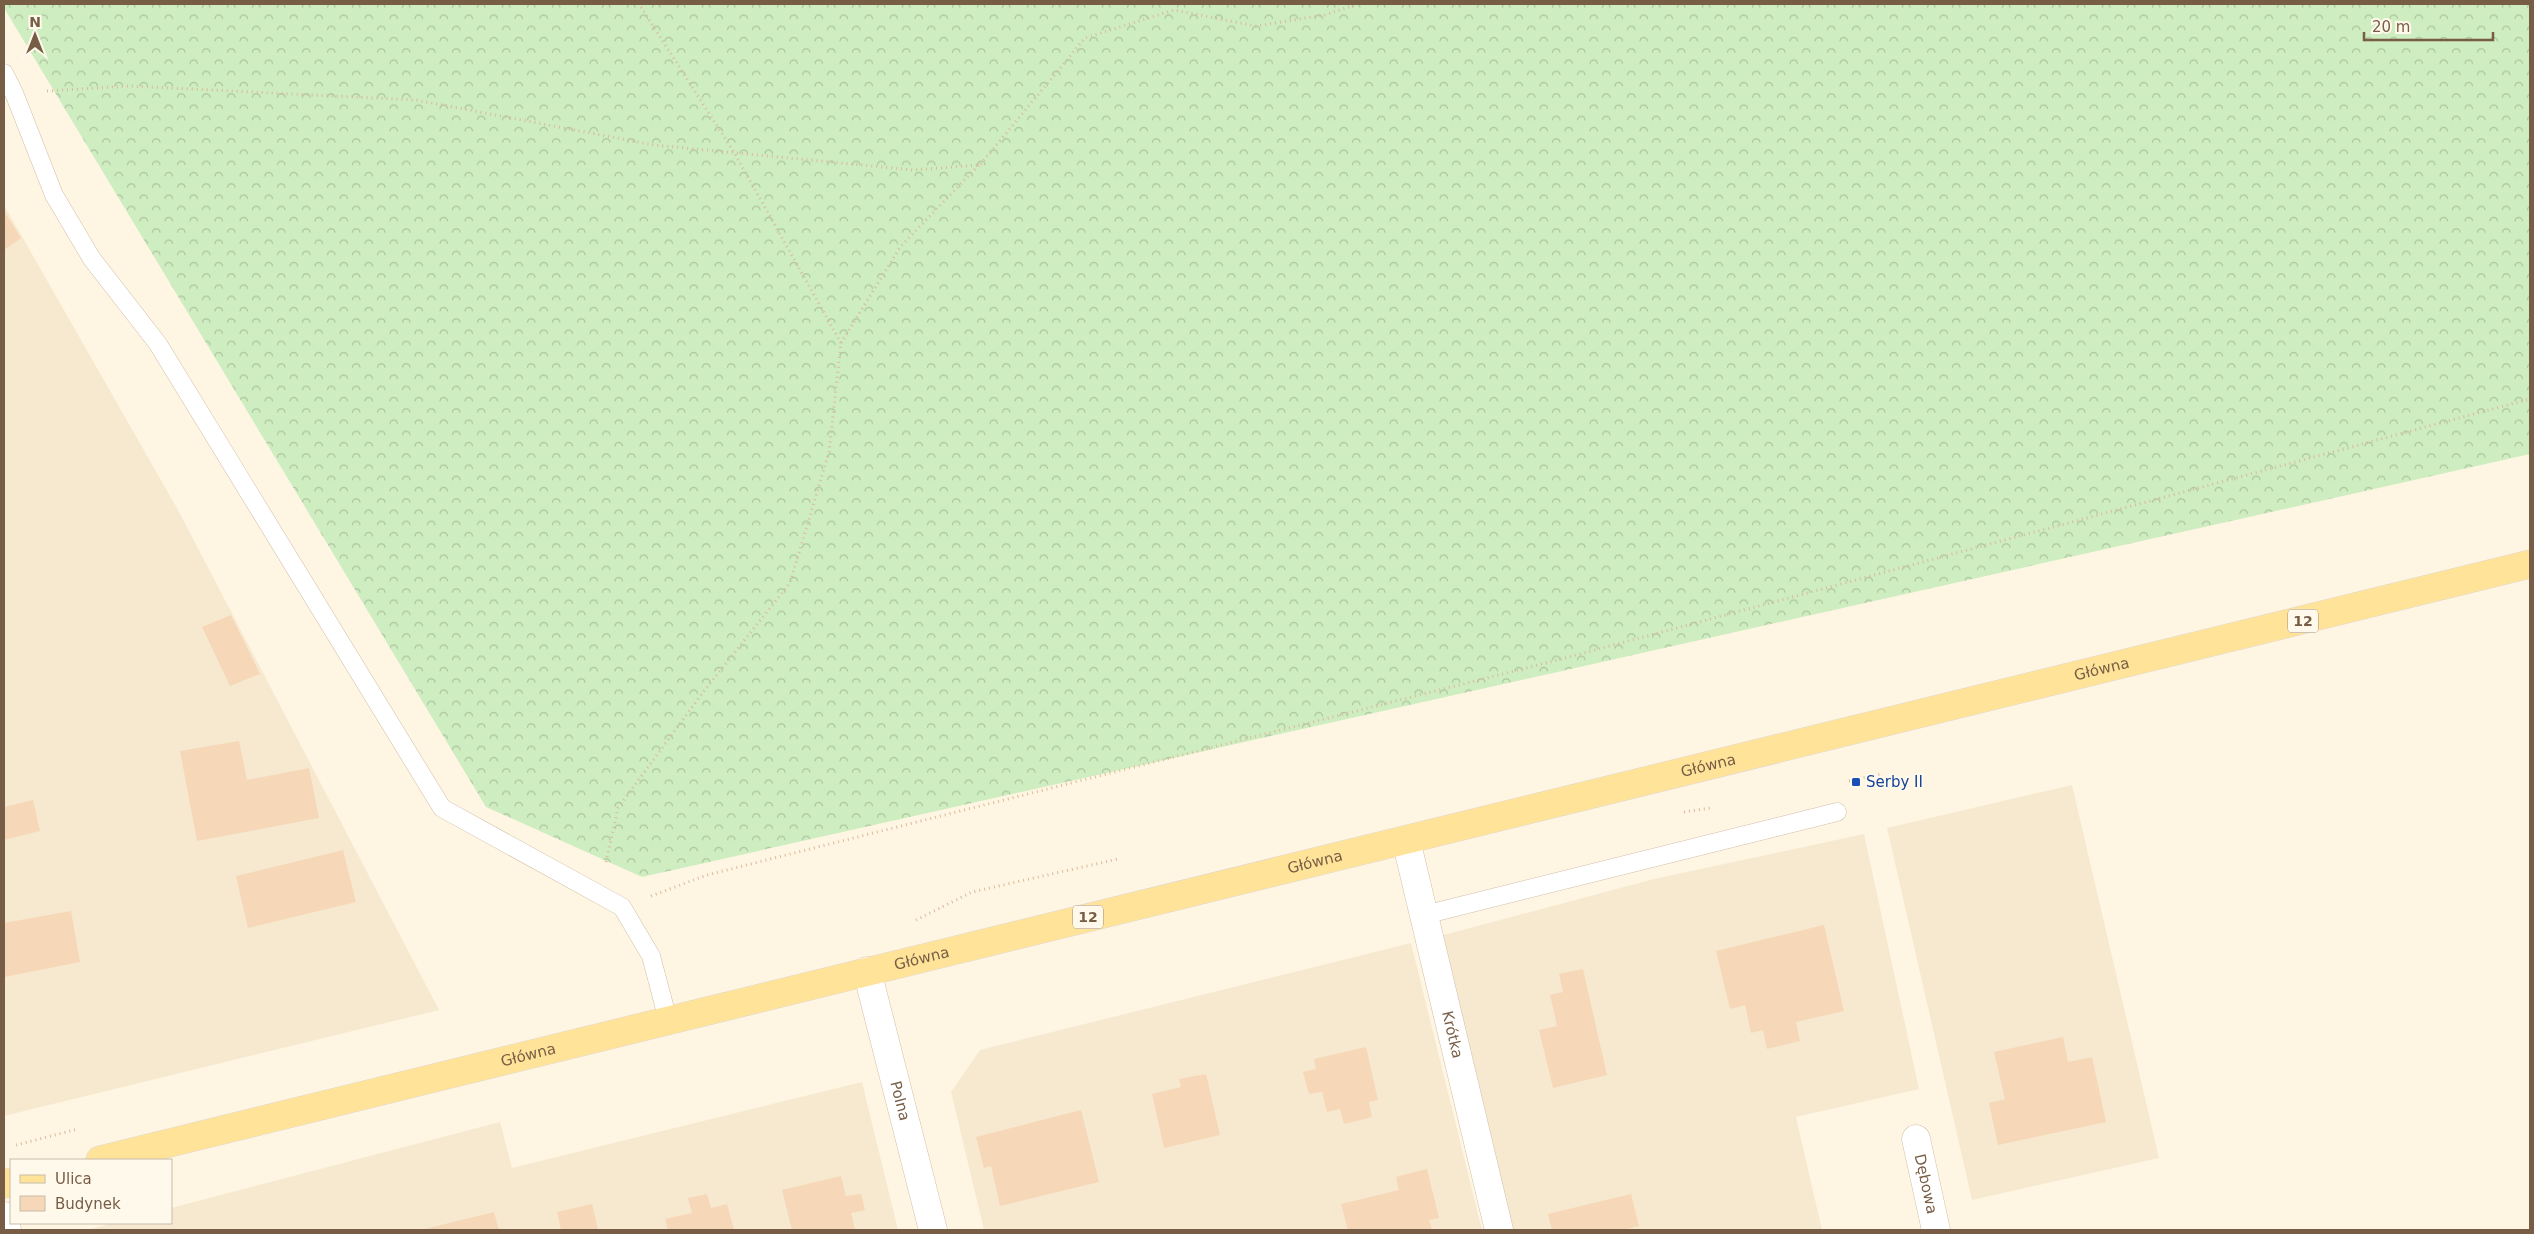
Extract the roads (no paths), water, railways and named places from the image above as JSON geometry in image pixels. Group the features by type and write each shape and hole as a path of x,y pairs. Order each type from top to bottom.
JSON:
{"main road":[{"name":"Główna","path":"104,1159 2530,564"}],"street":[{"name":"Krótka","path":"1406,840 1499,1230"},
{"name":"Polna","path":"867,971 933,1230"},
{"name":"Dębowa","path":"1916,1139 1936,1230"},
{"path":"4,1216 7,1230"}],"lane":[{"path":"4,73 14,93 54,195 92,259 158,344 442,808 622,908 651,956 668,1020"},
{"path":"1424,915 1837,812"}],"place":[{"name":"Serby II","path":"1856,782"}]}
